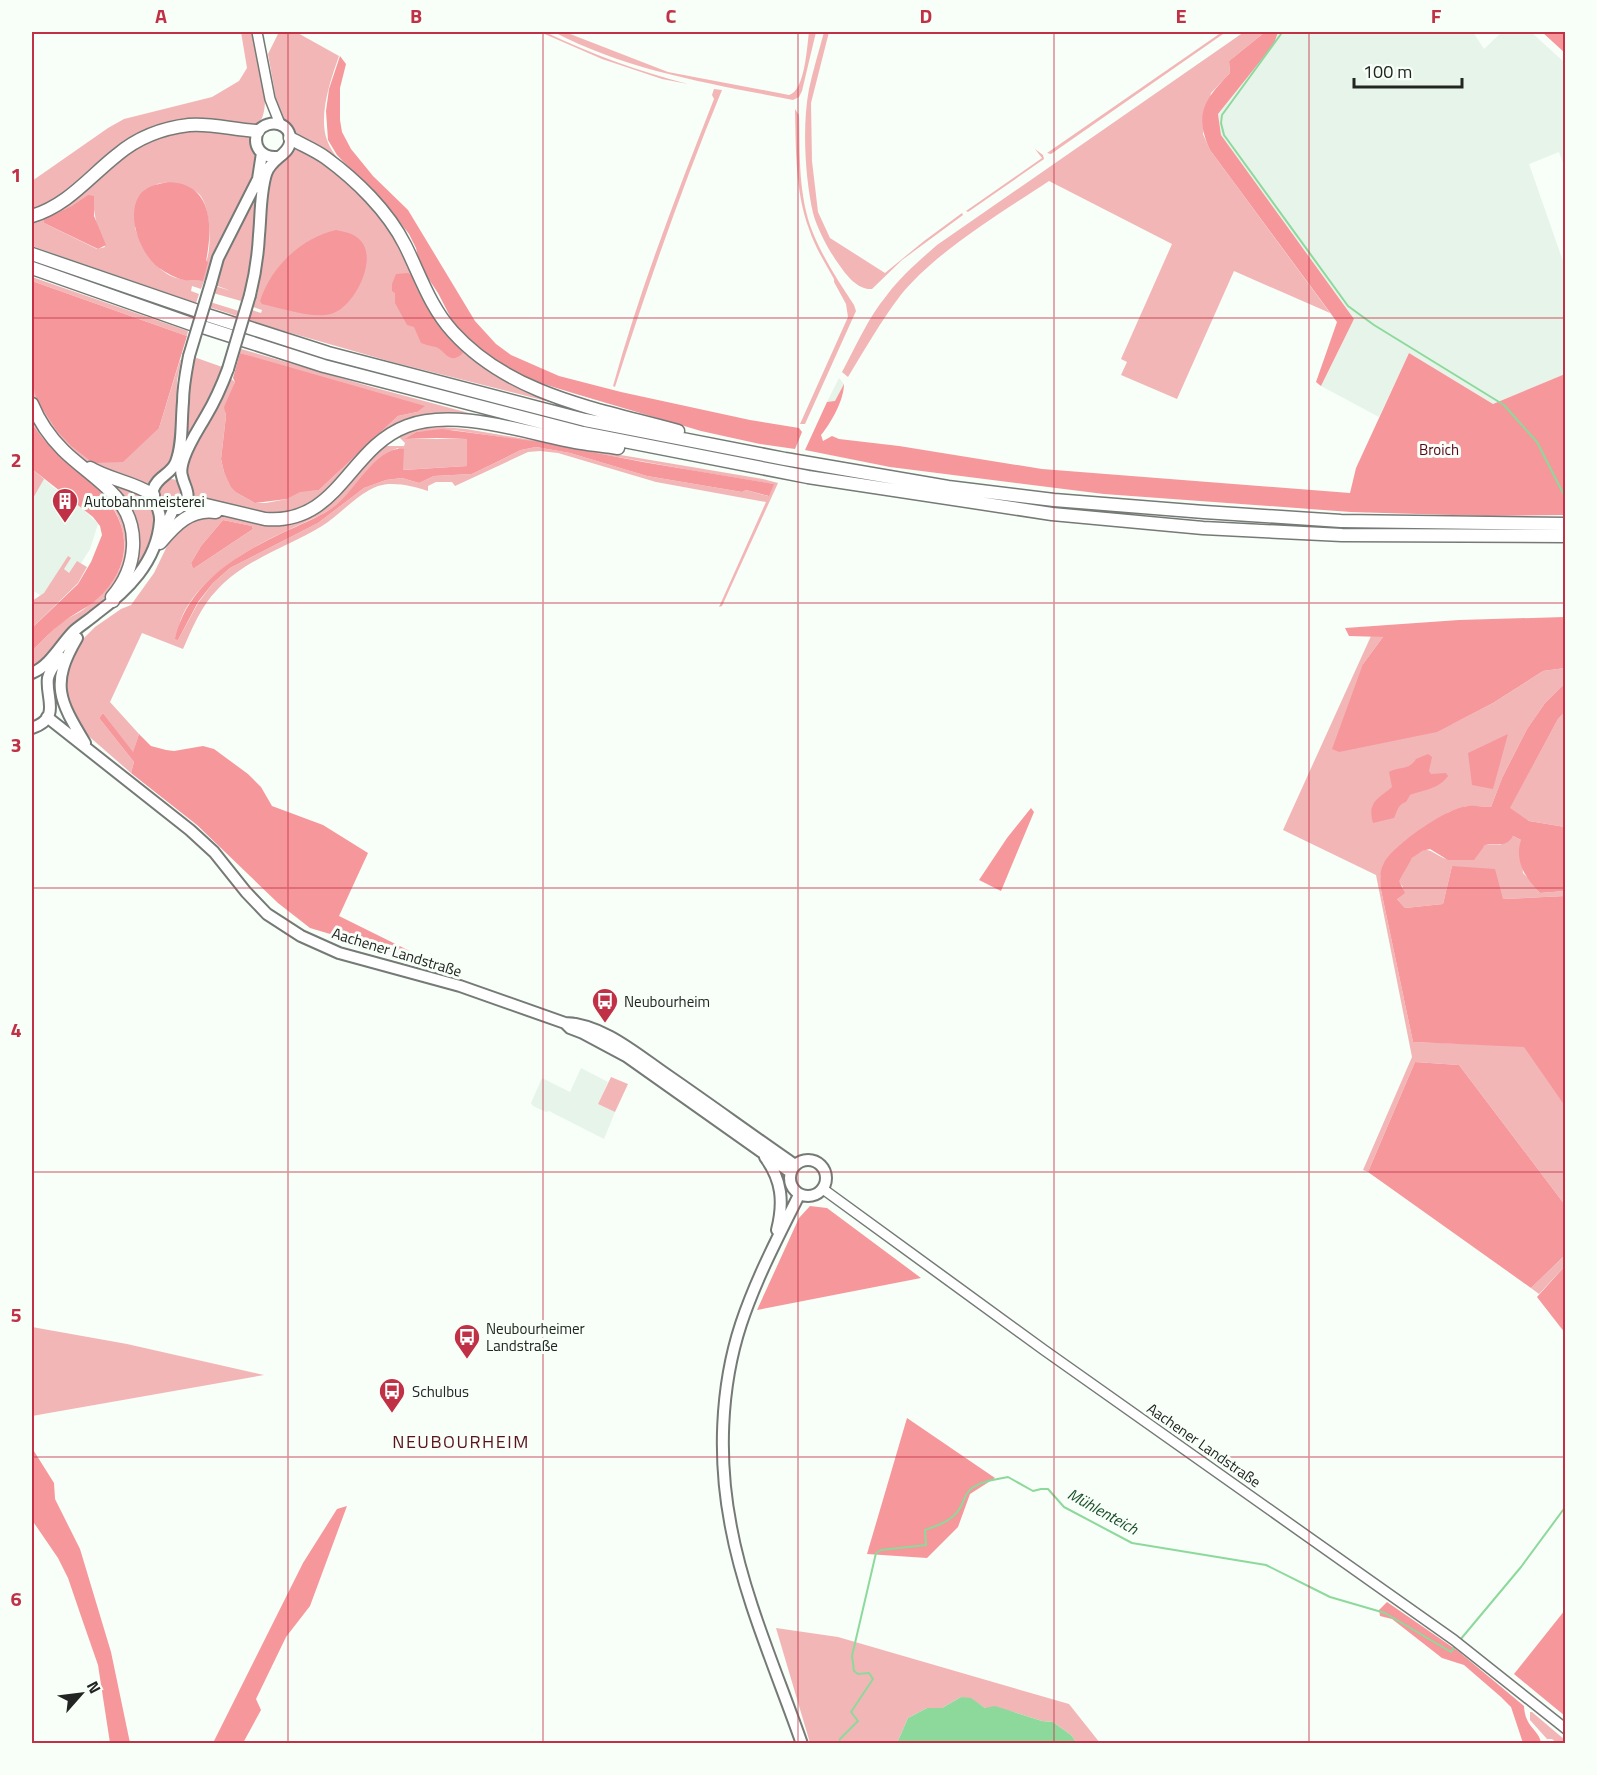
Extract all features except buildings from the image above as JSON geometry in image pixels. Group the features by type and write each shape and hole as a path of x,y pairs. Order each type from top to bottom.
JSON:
{"highway":[{"path":"32,216 52,208 71,196 118,154 147,136 190,125 262,128"},
{"path":"290,138 333,163 388,217 404,243 428,296 439,314 452,332 491,366 520,383 552,395 694,435 727,448"},
{"path":"32,254 201,313 328,353 585,420 785,459 948,487 1054,500 1192,512 1341,521 1566,524"},
{"path":"32,268 197,326 324,366 572,430 708,459"},
{"path":"32,404 52,438 115,496 125,510 131,525 132,563 123,584 112,597 113,602"},
{"path":"178,507 202,504 274,520 306,513 331,495 375,446 390,434 428,420 468,420 582,443 708,459 808,477 1052,514 1203,528 1342,535 1566,536"},
{"path":"81,464 142,489 154,499"},
{"path":"160,543 178,524 194,514 207,511 235,513"}],"main road":[{"path":"257,32 270,99 280,124"},
{"path":"167,475 176,463 180,445 184,380 189,356 218,258 258,179 262,153 256,142 270,99"},
{"path":"32,728 47,717 51,703 48,680 52,668 77,638 134,590 150,566 167,519 188,492 182,479 182,466 188,448 219,392 228,369 255,275 264,184 267,173 277,157 287,150 290,138 286,128 280,124 272,122 262,128"},
{"path":"262,153 277,157"},
{"path":"48,689 32,674 48,662 75,630 113,602 137,578 150,556 160,523 160,515 154,499 155,483 167,475 182,479"},
{"path":"154,499 164,509 178,507"},
{"path":"77,638 63,668 61,691 67,713 88,749"},
{"name":"Aachener Landstraße","path":"47,717 189,830 214,852 267,914 301,936 339,953 460,986 580,1028"},
{"path":"580,1028 626,1056 759,1150 793,1168"},
{"path":"580,1028 592,1028 626,1047 793,1168"},
{"path":"759,1150 773,1168 781,1190 780,1219 771,1250"},
{"path":"805,1160 820,1165 825,1173 823,1189 812,1196 799,1195 792,1188 793,1168 805,1160"},
{"name":"Aachener Landstraße","path":"823,1189 1044,1350 1454,1640 1566,1729"},
{"path":"799,1195 759,1276 741,1325 726,1396 723,1461 731,1527 741,1568 802,1743"}],"shaded area":[{"path":"241,32 251,32 264,85 265,106 261,120 257,124 254,126 162,127 75,190 32,211 32,181 108,128 124,119 212,97 239,81 247,68"},
{"path":"279,32 296,32 339,56 327,97 325,130 332,151 356,178 297,137 281,117 268,54"},
{"path":"540,32 545,32 615,61 688,84 662,79 602,59"},
{"path":"554,32 565,32 668,72 789,95 794,92 802,77 809,32 816,32 802,91 799,97 793,100 671,75 611,57"},
{"path":"824,32 829,32 811,103 812,161 818,212 830,238 885,273 924,241 962,213 963,215 902,260 872,289 853,282 836,260 818,227 810,199 805,151 807,103"},
{"path":"1222,32 1226,32 1051,154 1047,153"},
{"path":"1244,32 1265,32 1229,61 1230,73 1211,93 1203,134 1210,150 1330,313 1234,271 1177,399 1121,375 1127,362 1121,359 1172,244 1049,181 990,219 931,264 900,296 848,377 842,372 880,304 904,275 937,245"},
{"path":"1278,32 1473,32 1484,49 1502,32 1531,32 1565,63 1565,168 1559,152 1529,164 1565,267 1565,374 1493,404 1409,353 1379,417 1321,386 1354,319 1221,135 1218,114 1274,44"},
{"path":"714,89 722,90 666,237 615,387 613,386 635,313 714,99 712,95"},
{"path":"795,109 799,115 802,190 808,219 822,252 856,311 805,424 800,424 848,317 846,304 820,255 804,215 797,169"},
{"path":"202,129 251,135 252,148 257,155 258,170 214,255 201,289 192,286 191,291 199,294 196,303 32,246 32,218 116,159 155,136","holes":["168,182 196,192 203,199 206,207 210,235 209,252 207,259 193,279 172,277 156,264 143,247 135,228 157,184","93,204 97,227 105,247 97,249 44,223 67,209"]},
{"path":"294,146 326,161 382,214 445,327 574,408 392,362 249,321 252,310 261,313 262,310 253,307 258,291 256,290 262,257 269,176"},
{"path":"1035,149 1043,155 1044,159 968,212 966,211 1042,158"},
{"path":"259,183 254,254 246,294 244,293 241,301 213,293 215,286 231,291 215,285 220,265"},
{"path":"32,277 188,331 187,336 32,281"},
{"path":"210,302 239,311 237,316 209,307"},
{"path":"241,349 495,420 411,421 322,499 280,516 192,499 193,492 186,467 188,453 221,398 230,378 235,382 225,412 221,459 224,472 237,493 255,503 287,499 300,491 319,490 398,416 417,412 240,353"},
{"path":"194,357 225,368 218,387 181,453 185,397"},
{"path":"180,360 177,381 176,454 167,469 153,478 149,487 90,465 73,453 41,416 32,395 32,383 47,416 70,445 159,428"},
{"path":"839,378 844,384 835,402 827,402"},
{"path":"32,417 42,433 113,500 123,519 128,546 125,565 111,591 95,608 72,625 39,664 32,669 32,651 62,622 92,603 112,582 122,562 124,545 120,523 111,505 41,438"},
{"path":"431,426 466,429 778,483 722,606 719,607 766,502 656,482 558,453 540,451 528,452 455,486 452,482 436,482 428,486 428,491 396,484 378,486 363,494 322,526 254,562 228,579 206,603 183,649 142,633 110,702 139,734 133,753 103,713 99,718 134,762 131,773 85,733 71,716 64,679 77,645 95,627 121,609 131,605 154,573 170,540 187,522 215,513 266,525 289,524 305,520 331,503 371,458 385,446 404,446 405,443 400,438 401,434","holes":["453,430 773,484 768,496 746,490 742,492 647,476 570,453 536,447 521,450 472,474 434,476 419,483 402,478 386,480 364,488 318,523 230,568 213,583 198,603 178,640 180,621 185,610 196,594 216,574 249,550 335,506 371,466 388,452 398,448 402,470 467,466 468,439 406,439 416,432","223,520 252,526 253,529 193,569 191,563 201,546"]},
{"path":"32,468 54,488 75,501 98,524 90,549 73,576 43,597 32,590"},
{"path":"32,469 44,479 32,500"},
{"path":"103,477 147,495 157,513 153,540 129,584 136,546"},
{"path":"171,479 180,483 184,492 180,501 171,505 162,501 158,492 162,483"},
{"path":"68,556 71,558 64,569 69,573 77,561 87,567 78,583 32,628 32,601 44,593"},
{"path":"1371,636 1383,637 1363,664 1452,724 1493,703 1543,671 1565,668 1565,683 1545,703 1527,729 1502,778 1491,807 1466,806 1449,812 1401,844 1380,876 1413,1042 1525,1046 1565,1105 1565,1205 1459,1065 1415,1062 1368,1172 1363,1170 1412,1057 1376,875 1283,830"},
{"path":"1565,712 1565,827 1529,821 1509,809 1558,719"},
{"path":"1513,836 1521,840 1523,873 1540,893 1565,891 1565,896 1503,899 1452,866 1443,904 1405,908 1397,899 1403,887 1398,881 1413,857 1423,850 1447,859 1458,860 1473,855 1485,845 1500,845"},
{"path":"581,1068 608,1082 598,1104 615,1112 604,1139 549,1111 546,1112 533,1106 531,1103 542,1078 570,1092"},
{"path":"611,1077 628,1084 615,1112 598,1104"},
{"path":"1565,1255 1565,1266 1539,1294 1531,1288"},
{"path":"32,1327 127,1344 264,1375 32,1416"},
{"path":"776,1628 838,1637 1069,1704 1100,1743 1077,1743 1071,1735 1053,1722 1014,1712 985,1708 961,1697 942,1708 927,1708 908,1718 897,1743 810,1743"},
{"path":"961,1697 971,1698 985,1708 995,1706 1042,1721 1053,1722 1071,1735 1077,1743 897,1743 908,1718 927,1708 942,1708"},
{"path":"1530,1712 1565,1740 1565,1743 1547,1739 1530,1720"}],"green space":[{"path":"1265,32 1278,32 1274,44 1218,114 1221,135 1354,319 1321,386 1316,382 1337,322 1210,150 1203,127 1204,108 1214,91 1230,73 1229,61"},
{"path":"1542,32 1565,34 1565,53"},
{"path":"340,56 346,64 340,88 340,120 342,132 351,149 373,176 408,210 475,321 496,344 511,355 559,376 750,420 799,428 802,432 795,449 701,431 521,377 479,350 455,326 438,293 420,266 416,248 409,234 337,155 328,140 326,111 329,89"},
{"path":"168,182 183,184 194,190 202,198 206,209 209,221 206,261 208,262 203,281 181,279 159,268 146,254 137,234 134,214 139,196 148,188"},
{"path":"88,195 94,196 94,216 106,245 98,249 44,223 44,219 72,206"},
{"path":"336,230 355,236 366,249 365,271 348,303 340,310 323,315 306,314 262,304 260,301 265,289 289,256 311,240"},
{"path":"408,273 432,316 462,351 463,353 458,357 451,358 436,347 421,343 414,327 407,325 395,303 392,284 396,274"},
{"path":"32,281 187,336 159,428 123,462 93,463 70,445 57,431 37,401 32,382"},
{"path":"240,353 425,406 417,412 398,416 319,490 300,492 287,499 255,503 231,487 221,459 226,416 224,407 235,382 233,378"},
{"name":"Broich","path":"1409,353 1493,404 1565,374 1565,515 1486,516 1351,512 1104,494 890,467 805,450 827,402 835,401 844,384 836,411 821,435 823,441 832,436 839,439 899,446 1042,469 1350,493 1356,468"},
{"path":"32,423 52,449 106,498 115,512 124,542 123,557 118,572 109,586 96,600 54,629 32,651 32,628 78,584 91,562 102,535 100,526 93,517 32,469"},
{"path":"442,429 540,442 774,484 769,496 746,490 742,492 647,476 570,453 536,447 521,450 472,474 434,476 419,483 402,478 386,480 364,488 318,523 230,568 213,583 198,602 178,640 175,639 190,603 216,574 248,551 330,510 385,454 404,449 403,470 467,466 467,439 405,439 416,432"},
{"path":"223,520 252,526 253,529 193,569 191,563 201,546"},
{"path":"1565,617 1565,668 1543,671 1493,703 1437,732 1339,752 1332,749 1363,664 1383,637 1349,636 1345,628 1459,620"},
{"path":"1565,683 1565,712 1558,719 1510,808 1529,821 1565,827 1565,891 1540,893 1530,882 1520,862 1521,840 1513,836 1504,844 1485,845 1474,860 1448,860 1430,849 1422,851 1412,858 1399,881 1405,893 1397,899 1405,908 1443,904 1452,866 1495,869 1503,899 1565,896 1565,1106 1524,1047 1413,1042 1380,880 1382,866 1389,855 1422,828 1459,808 1491,807 1502,778 1527,729 1545,703"},
{"path":"103,713 133,752 139,734 151,746 166,750 174,751 203,746 214,749 248,774 261,787 272,806 323,825 368,853 339,916 444,968 310,928 278,903 197,825 131,773 134,762 99,718"},
{"path":"1508,734 1493,789 1472,785 1468,753"},
{"path":"1428,754 1432,757 1429,771 1431,774 1446,773 1448,776 1435,786 1410,795 1406,802 1399,806 1394,818 1373,823 1371,810 1375,802 1392,787 1389,772 1407,767 1416,759"},
{"path":"1031,808 1034,812 1001,891 979,880 1007,838"},
{"path":"1415,1062 1459,1065 1565,1205 1565,1255 1531,1288 1368,1172"},
{"path":"810,1206 827,1208 921,1278 757,1310 799,1218"},
{"path":"1565,1266 1565,1333 1537,1297"},
{"path":"907,1418 995,1478 970,1494 958,1527 927,1558 867,1554"},
{"path":"32,1448 54,1483 55,1499 80,1549 111,1652 130,1743 110,1743 98,1665 68,1578 58,1558 32,1520"},
{"path":"347,1506 310,1606 286,1637 256,1699 261,1710 243,1743 213,1743 303,1563 337,1509"},
{"path":"1387,1602 1458,1651 1524,1706 1529,1724 1538,1734 1541,1743 1523,1743 1511,1707 1464,1665 1442,1658 1392,1619 1380,1616 1379,1610"},
{"path":"1565,1610 1565,1716 1514,1674"}],"waterway":[{"path":"1280,32 1281,34 1222,115 1224,135 1348,306 1374,325 1504,405 1537,442 1566,499"},
{"name":"Mühlenteich","path":"839,1744 840,1739 858,1721 851,1712 873,1679 869,1673 858,1674 854,1671 852,1656 876,1553 881,1550 926,1545 925,1530 953,1516 972,1488 985,1482 1008,1477 1033,1491 1048,1489 1064,1507 1132,1543 1266,1565 1330,1597 1385,1613 1451,1652 1456,1645"},
{"name":"Mühlenteich","path":"1460,1640 1521,1567 1566,1506"}],"place":[{"name":"Autobahnmeisterei","path":"65,524"},
{"name":"Neubourheim","path":"605,1024"},
{"name":"Neubourheimer Landstraße","path":"467,1360"},
{"name":"Schulbus","path":"392,1414"}],"district":[{"name":"NEUBOURHEIM","path":"461,1441"}]}
